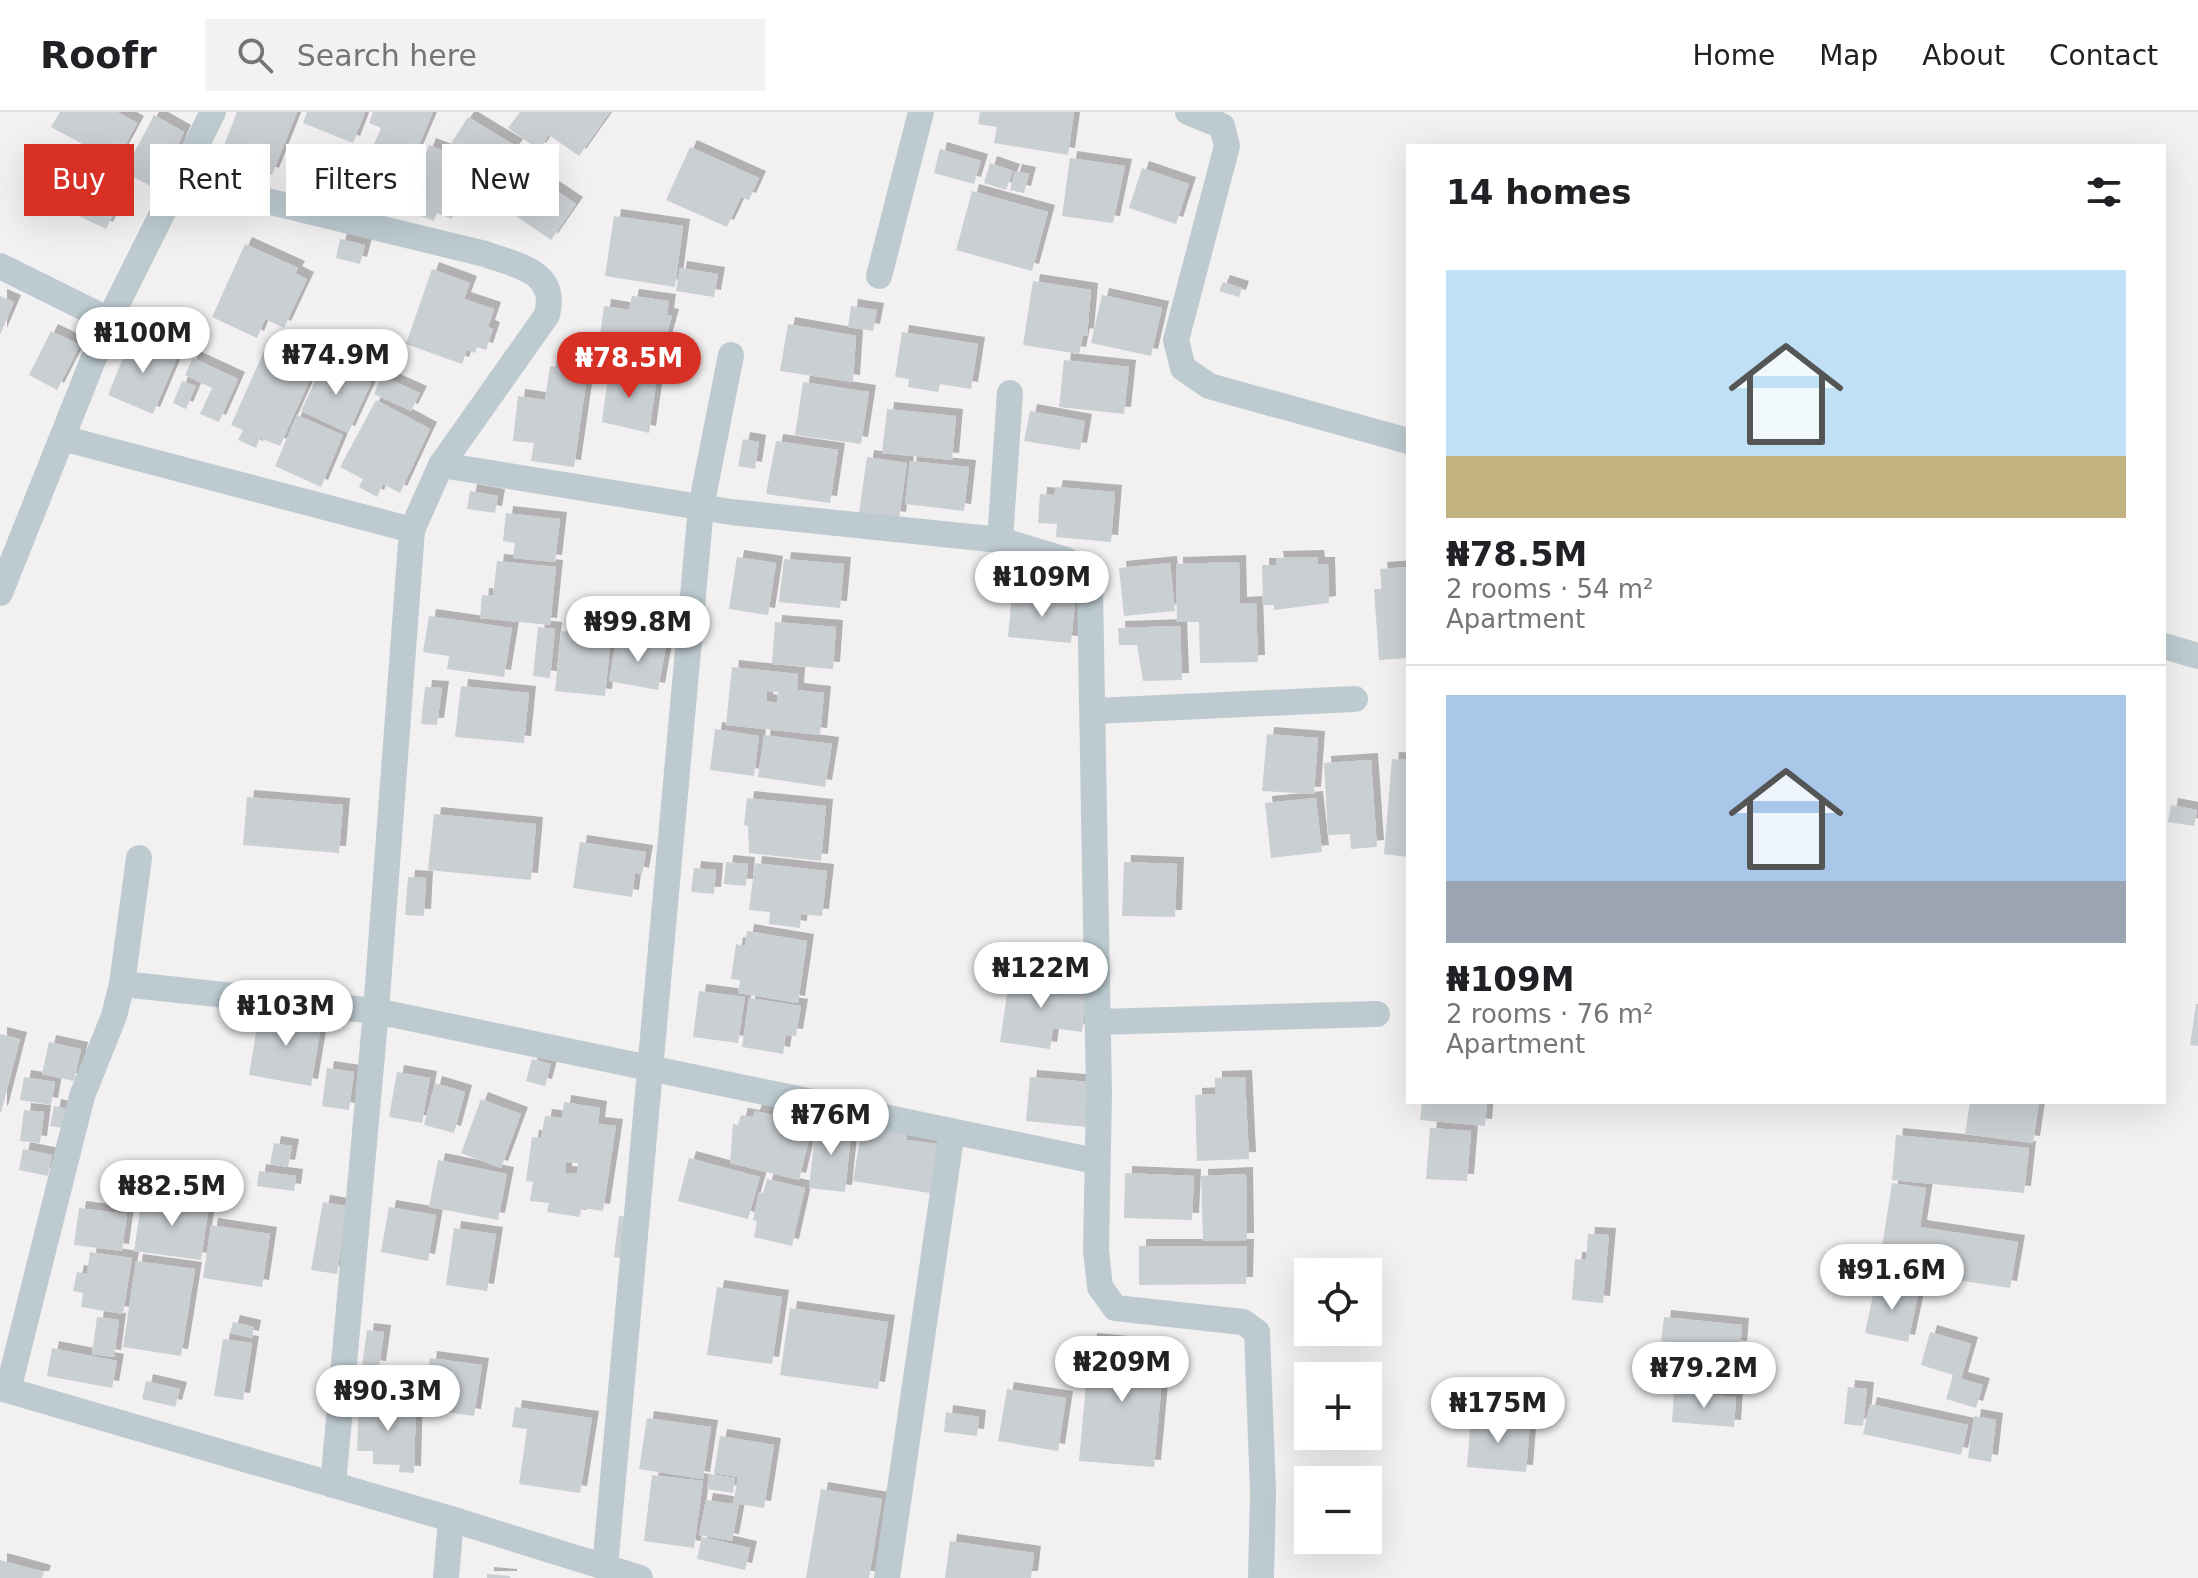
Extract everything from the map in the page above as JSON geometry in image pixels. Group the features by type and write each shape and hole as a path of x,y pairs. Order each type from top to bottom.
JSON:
{"street":[{"path":"198,144 213,112"},
{"path":"879,276 921,112"},
{"path":"1188,112 1222,126 1227,146 1176,340 1183,368 1209,386 1406,440"},
{"path":"270,202 485,254 531,271 546,283 551,299 547,315 441,465 412,530 376,1011 333,1485"},
{"path":"0,593 109,320 162,216"},
{"path":"0,266 109,320"},
{"path":"605,1567 653,1066 701,507 731,355"},
{"path":"1000,540 1010,393"},
{"path":"62,438 412,530"},
{"path":"441,465 701,507 1000,540 1066,560 1081,572 1090,589 1095,711 1098,1022 1095,1161 1100,1287 1115,1308 1243,1322 1257,1332 1263,1477 1261,1578"},
{"path":"2166,647 2198,656"},
{"path":"1095,711 1355,699"},
{"path":"139,858 122,984 74,1124 4,1389 451,1519 640,1578"},
{"path":"122,984 376,1011 653,1066 1095,1161"},
{"path":"1098,1022 1377,1014"},
{"path":"887,1578 952,1131"},
{"path":"446,1578 451,1519"}],"building":[{"path":"60,112 117,112 137,123 126,144 83,144 51,127"},
{"path":"237,112 297,112 272,175 270,144 225,144"},
{"path":"307,112 365,112 353,143 303,123"},
{"path":"373,112 433,112 419,144 374,144 381,128 369,123"},
{"path":"520,112 610,112 579,156 549,135 543,144 531,144 508,128"},
{"path":"980,112 1074,112 1068,155 994,143 997,127 978,124"},
{"path":"154,115 184,132 178,144 150,144 150,186 134,177 134,153"},
{"path":"468,117 513,144 451,144"},
{"path":"429,145 442,150 442,215 437,213 434,221 420,216 426,216 426,153"},
{"path":"690,147 759,178 749,200 741,197 727,227 666,200"},
{"path":"940,149 981,161 974,184 934,173"},
{"path":"1070,158 1125,166 1113,223 1062,216"},
{"path":"990,163 1013,171 1006,190 984,183"},
{"path":"1142,168 1189,184 1176,224 1129,208"},
{"path":"1015,171 1029,174 1024,193 1010,190"},
{"path":"972,191 1048,212 1032,271 956,250"},
{"path":"559,193 576,204 551,240 516,216 559,216"},
{"path":"79,216 112,216 106,229"},
{"path":"614,216 683,226 675,287 605,276"},
{"path":"340,239 365,245 360,264 336,258"},
{"path":"245,244 298,268 295,273 307,279 284,328 265,319 257,338 212,317"},
{"path":"680,268 718,274 714,297 676,291"},
{"path":"432,269 470,283 464,299 494,309 488,327 493,329 486,350 477,347 475,353 467,350 462,364 406,344"},
{"path":"1033,281 1091,290 1087,336 1083,335 1079,354 1023,345"},
{"path":"1223,282 1242,288 1239,297 1219,291"},
{"path":"1102,295 1162,308 1151,356 1091,343"},
{"path":"0,296 14,302 0,335"},
{"path":"632,296 669,301 667,315 672,316 662,352 599,343 604,306 629,310"},
{"path":"851,306 877,310 873,331 848,327"},
{"path":"788,324 856,336 853,382 780,371"},
{"path":"51,331 80,345 57,390 29,375"},
{"path":"902,332 978,344 971,389 940,384 938,392 908,387 909,379 895,377"},
{"path":"132,336 178,355 153,414 108,395"},
{"path":"571,339 592,342 574,467 531,461 534,443 513,441 518,396 545,400 550,366 557,367 558,357 568,359"},
{"path":"265,349 314,370 280,446 260,438 256,448 238,440 243,430 231,425"},
{"path":"193,358 238,379 219,422 200,414 212,388 185,375"},
{"path":"325,360 371,383 348,433 301,411"},
{"path":"1064,360 1129,367 1124,414 1059,407"},
{"path":"609,369 657,377 649,433 602,422"},
{"path":"382,376 420,393 411,411 374,394"},
{"path":"182,381 196,386 186,409 173,403"},
{"path":"803,382 869,392 861,444 795,435"},
{"path":"376,400 430,429 400,493 383,484 377,497 359,487 363,479 340,467"},
{"path":"887,409 956,416 952,460 882,453"},
{"path":"1030,411 1085,421 1080,450 1024,441"},
{"path":"297,415 343,435 321,487 275,466"},
{"path":"743,439 759,442 755,469 738,466"},
{"path":"776,441 838,450 830,503 766,494"},
{"path":"867,457 907,463 899,519 859,513"},
{"path":"910,461 969,467 964,511 905,504"},
{"path":"1056,487 1115,492 1111,542 1056,537 1057,524 1038,523 1040,494 1054,495"},
{"path":"470,491 498,496 495,513 467,509"},
{"path":"506,513 560,519 555,562 513,558 515,543 503,541"},
{"path":"737,557 776,563 768,615 729,609"},
{"path":"1317,557 1318,564 1328,564 1329,603 1274,610 1274,605 1263,605 1262,565 1277,565 1276,558"},
{"path":"784,559 844,564 840,608 779,602"},
{"path":"497,561 556,567 550,625 480,618 482,595 493,596"},
{"path":"1239,562 1240,604 1256,603 1258,662 1200,663 1199,622 1177,622 1176,564"},
{"path":"1170,563 1175,611 1124,616 1119,568"},
{"path":"1406,567 1406,658 1379,660 1374,589 1382,589 1380,569"},
{"path":"1012,595 1075,601 1071,643 1008,637"},
{"path":"429,616 512,628 504,677 447,669 449,656 423,652"},
{"path":"775,622 836,627 833,669 772,664"},
{"path":"1180,626 1182,680 1143,681 1137,645 1119,645 1118,628"},
{"path":"538,627 555,629 550,678 533,676"},
{"path":"561,631 611,636 605,696 555,691"},
{"path":"617,637 666,646 658,690 609,681"},
{"path":"732,667 798,674 797,690 824,693 820,735 726,725","holes":["767,691 778,692 777,703 766,701"]},
{"path":"461,686 529,693 524,743 455,737"},
{"path":"425,687 442,688 437,725 421,724"},
{"path":"715,729 759,736 754,776 710,770"},
{"path":"1267,734 1318,738 1314,794 1262,791"},
{"path":"764,735 832,744 825,787 758,777"},
{"path":"1392,759 1406,760 1406,857 1384,854"},
{"path":"1371,760 1377,847 1351,849 1350,834 1328,835 1324,763"},
{"path":"247,797 343,805 339,853 243,845"},
{"path":"747,798 826,806 821,861 749,853 748,826 744,825"},
{"path":"1316,798 1322,852 1271,858 1265,803"},
{"path":"2171,805 2197,810 2194,826 2168,822"},
{"path":"434,814 536,824 531,880 428,870"},
{"path":"580,842 646,852 642,875 635,873 632,897 573,888"},
{"path":"726,862 748,864 746,886 724,884"},
{"path":"1124,862 1177,864 1175,917 1122,916"},
{"path":"755,863 827,871 822,916 801,914 800,928 769,924 770,912 749,910"},
{"path":"694,868 716,870 714,894 691,892"},
{"path":"408,877 426,878 424,916 405,915"},
{"path":"747,931 807,941 798,1003 738,993 740,980 731,979 736,944 745,946"},
{"path":"1010,974 1088,985 1082,1032 1053,1028 1050,1049 1000,1042"},
{"path":"699,991 745,997 738,1043 693,1037"},
{"path":"749,998 801,1006 796,1036 786,1035 783,1054 742,1047"},
{"path":"2198,1004 2198,1046 2190,1045"},
{"path":"260,1009 322,1020 311,1086 249,1075"},
{"path":"0,1034 20,1039 1,1113 0,1112"},
{"path":"49,1042 81,1049 74,1081 42,1074"},
{"path":"532,1059 551,1064 545,1086 526,1081"},
{"path":"327,1068 354,1072 349,1110 322,1106"},
{"path":"397,1072 430,1078 422,1123 389,1117"},
{"path":"24,1077 55,1082 51,1105 20,1100"},
{"path":"1030,1077 1090,1082 1086,1127 1026,1121"},
{"path":"1245,1077 1249,1159 1197,1161 1195,1095 1215,1094 1215,1078"},
{"path":"435,1083 465,1092 454,1133 424,1125"},
{"path":"481,1099 521,1114 501,1168 461,1153"},
{"path":"564,1102 600,1108 598,1124 616,1126 603,1211 581,1208 580,1217 547,1212 549,1203 530,1201 533,1182 526,1181 532,1137 541,1138 545,1116 562,1118","holes":["566,1162 578,1163 577,1174 565,1173"]},
{"path":"1422,1104 1487,1104 1485,1126 1420,1120"},
{"path":"1970,1104 2039,1104 2033,1143 1965,1134"},
{"path":"54,1106 68,1109 63,1128 50,1126"},
{"path":"24,1110 44,1112 40,1143 20,1141"},
{"path":"755,1111 790,1119 789,1126 811,1131 799,1180 730,1163 733,1124 738,1125 741,1115 753,1117"},
{"path":"816,1122 852,1125 845,1192 809,1188"},
{"path":"878,1127 907,1132 906,1140 937,1144 930,1193 853,1181 861,1133 877,1135"},
{"path":"1430,1128 1471,1131 1467,1181 1426,1179"},
{"path":"1896,1135 2029,1148 2024,1193 1892,1180"},
{"path":"274,1143 292,1146 288,1167 270,1164"},
{"path":"23,1149 52,1155 48,1176 19,1170"},
{"path":"689,1158 760,1177 748,1219 678,1201"},
{"path":"438,1160 507,1174 498,1220 429,1207"},
{"path":"259,1171 296,1176 294,1191 257,1186"},
{"path":"1125,1173 1194,1176 1192,1220 1124,1218"},
{"path":"1246,1174 1247,1240 1203,1241 1201,1176"},
{"path":"767,1179 805,1188 792,1246 754,1237 757,1221 753,1220 759,1192 763,1193"},
{"path":"1892,1183 1926,1188 1920,1227 2018,1242 2010,1288 1922,1275 1920,1287 1877,1280"},
{"path":"142,1197 209,1206 201,1260 134,1251"},
{"path":"323,1202 347,1206 337,1274 311,1270"},
{"path":"389,1207 436,1215 428,1261 381,1252"},
{"path":"79,1208 127,1214 122,1251 74,1245"},
{"path":"619,1216 637,1218 632,1260 614,1257"},
{"path":"211,1225 270,1234 262,1287 203,1278"},
{"path":"454,1228 496,1234 487,1291 446,1285"},
{"path":"1588,1234 1609,1235 1603,1303 1572,1300 1575,1259 1586,1260"},
{"path":"1139,1246 1247,1246 1246,1284 1139,1285"},
{"path":"90,1252 132,1258 123,1314 81,1307 83,1293 73,1291 77,1272 87,1274"},
{"path":"136,1261 195,1269 181,1356 123,1347"},
{"path":"1876,1281 1919,1290 1908,1342 1865,1333"},
{"path":"717,1287 782,1297 772,1364 707,1355"},
{"path":"790,1308 888,1322 878,1389 780,1375"},
{"path":"97,1317 119,1320 114,1357 92,1354"},
{"path":"1664,1317 1742,1325 1740,1348 1661,1341"},
{"path":"233,1322 254,1327 252,1338 230,1333"},
{"path":"367,1330 384,1332 379,1368 362,1366"},
{"path":"1930,1332 1971,1344 1961,1379 1983,1385 1976,1408 1946,1399 1953,1375 1921,1365"},
{"path":"223,1339 252,1343 243,1400 214,1396"},
{"path":"1090,1340 1165,1347 1154,1467 1079,1461"},
{"path":"52,1348 117,1361 112,1388 47,1376"},
{"path":"430,1358 482,1365 474,1416 423,1409"},
{"path":"1688,1365 1719,1366 1718,1382 1687,1380"},
{"path":"146,1381 180,1389 175,1407 142,1399"},
{"path":"1848,1387 1867,1389 1863,1426 1844,1424"},
{"path":"1007,1389 1066,1398 1058,1451 998,1441"},
{"path":"1674,1392 1736,1397 1734,1427 1672,1422"},
{"path":"359,1401 416,1402 414,1473 399,1472 400,1465 373,1464 373,1451 357,1451"},
{"path":"1870,1404 1968,1425 1961,1455 1863,1434"},
{"path":"515,1407 592,1418 580,1493 519,1484 527,1429 512,1427"},
{"path":"946,1412 979,1417 977,1436 944,1432"},
{"path":"1974,1416 1996,1420 1991,1462 1968,1458"},
{"path":"647,1418 711,1427 703,1479 639,1469"},
{"path":"1471,1418 1530,1423 1526,1472 1467,1467"},
{"path":"720,1436 774,1445 764,1508 739,1504 732,1541 699,1535 706,1500 733,1504 738,1477 714,1473"},
{"path":"709,1474 735,1478 733,1493 707,1489"},
{"path":"652,1475 703,1481 694,1548 644,1541"},
{"path":"821,1489 882,1499 869,1578 806,1578"},
{"path":"702,1537 750,1548 745,1570 697,1559"},
{"path":"950,1541 1034,1553 1031,1578 945,1578"},
{"path":"0,1560 44,1572 42,1578 0,1578"},
{"path":"487,1574 510,1576 510,1578 487,1578"}]}
